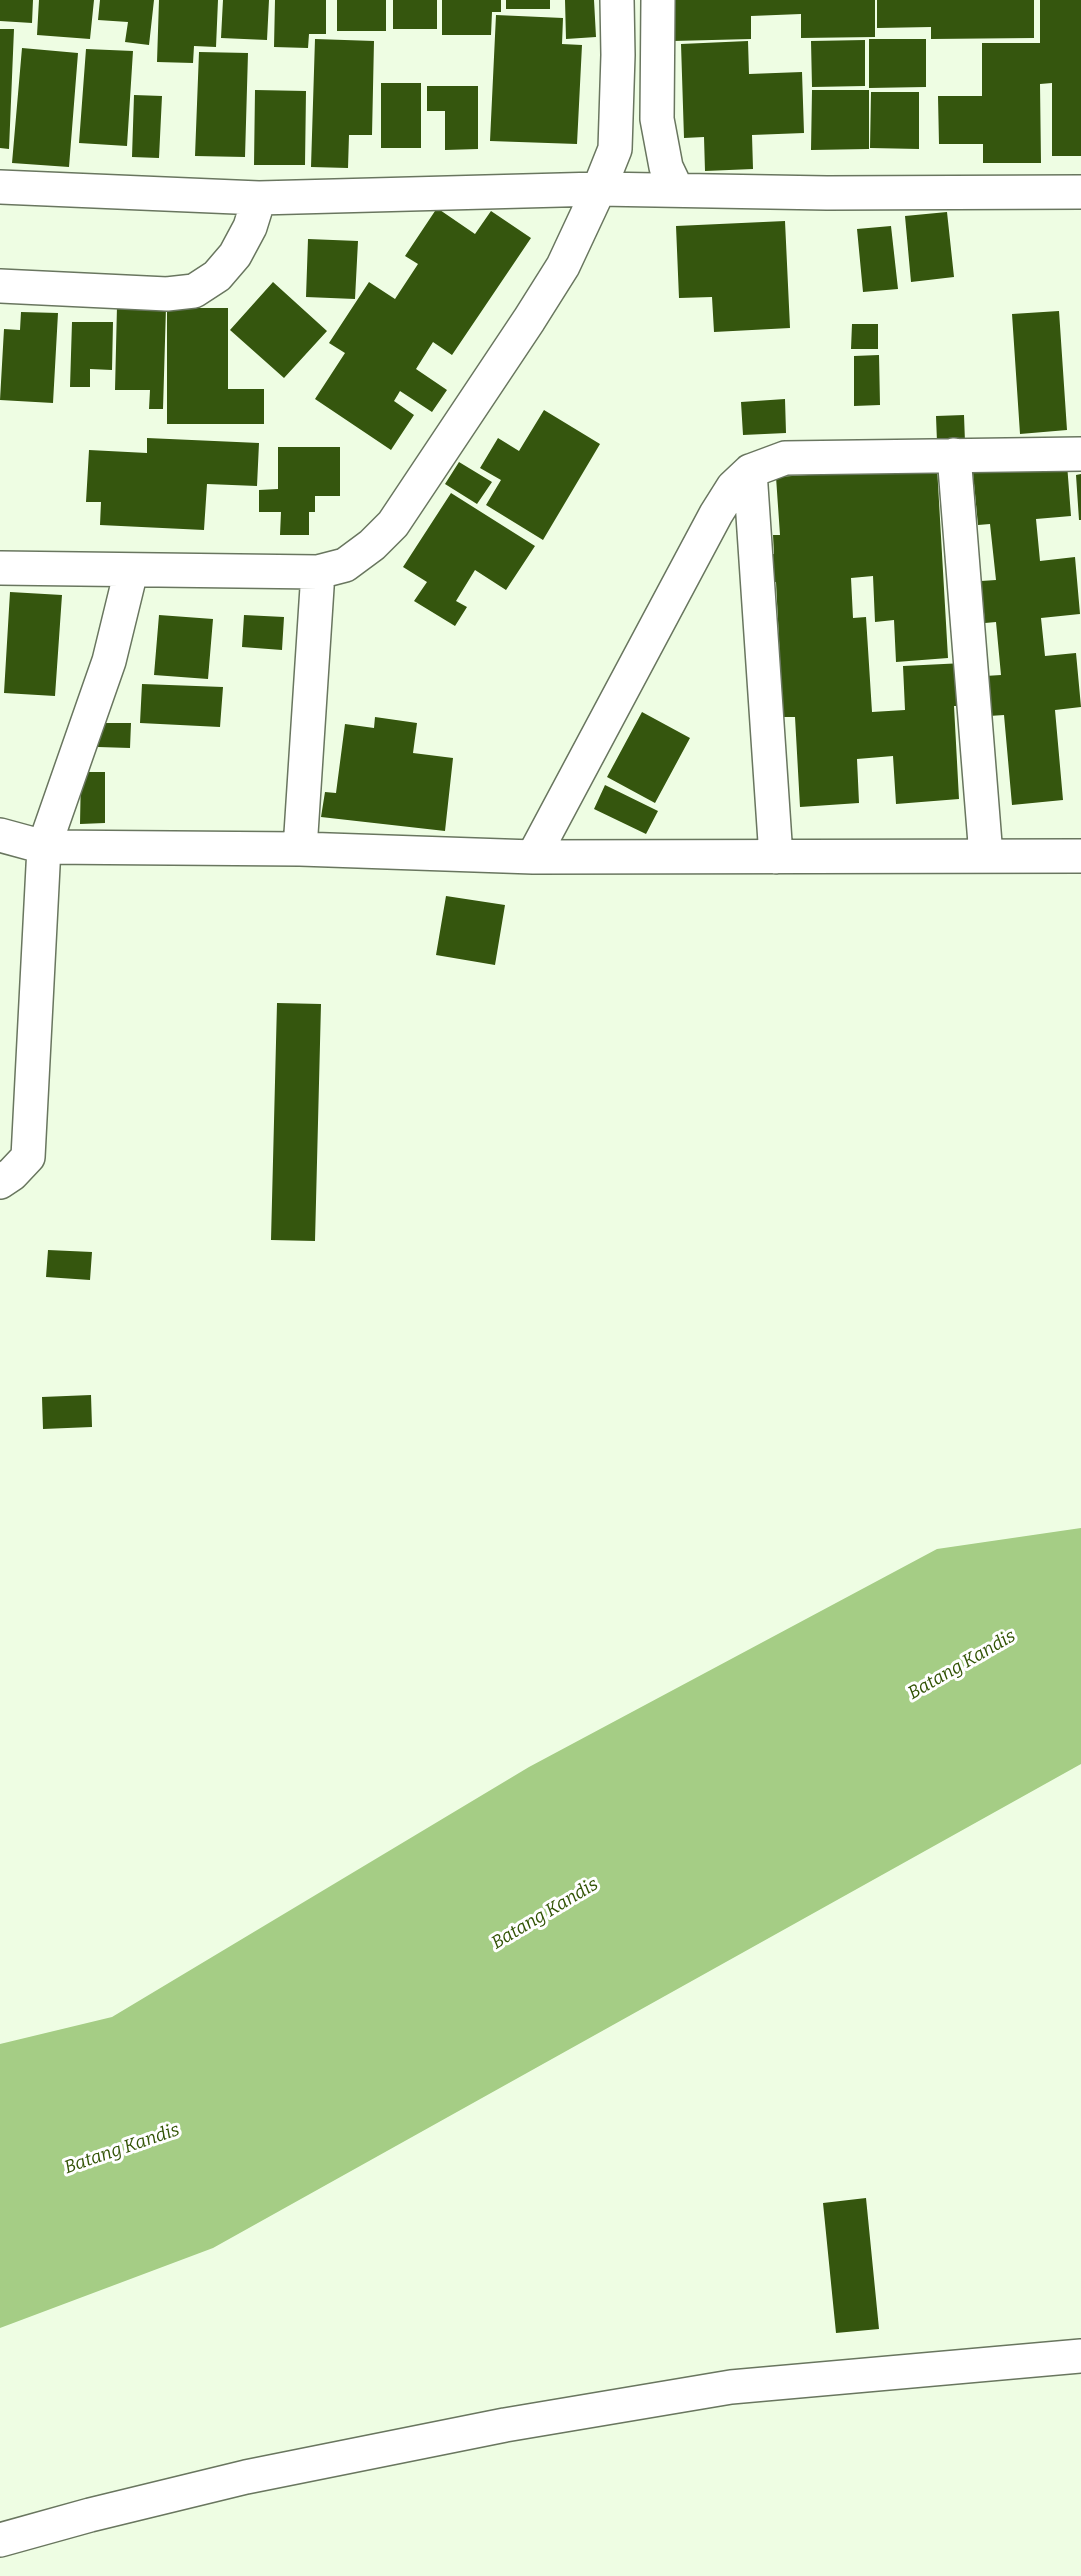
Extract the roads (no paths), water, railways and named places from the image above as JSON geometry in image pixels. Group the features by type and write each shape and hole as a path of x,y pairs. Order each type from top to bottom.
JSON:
{"street":[{"path":"0,568 318,572 345,566 393,524 563,266 599,189 615,149 617,0"},
{"path":"658,0 657,119 666,167 677,190"},
{"path":"0,187 259,198 599,189 826,193 1081,192"},
{"path":"0,285 167,294 194,291 217,276 235,255 250,227 259,198"},
{"path":"533,857 716,514 733,487 750,471 786,458 1081,454"},
{"path":"954,455 986,856"},
{"path":"750,471 776,857"},
{"path":"0,1182 12,1174 28,1157 44,847 109,661 131,571"},
{"path":"300,849 318,572"},
{"path":"0,835 44,847 300,849 533,857 1081,856"},
{"path":"0,2540 90,2515 246,2477 505,2425 731,2387 1081,2356"}],"water":[{"name":"Batang Kandis","path":"1081,1528 1081,1764 213,2248 0,2328 0,2044 112,2017 529,1767 937,1549"}]}
